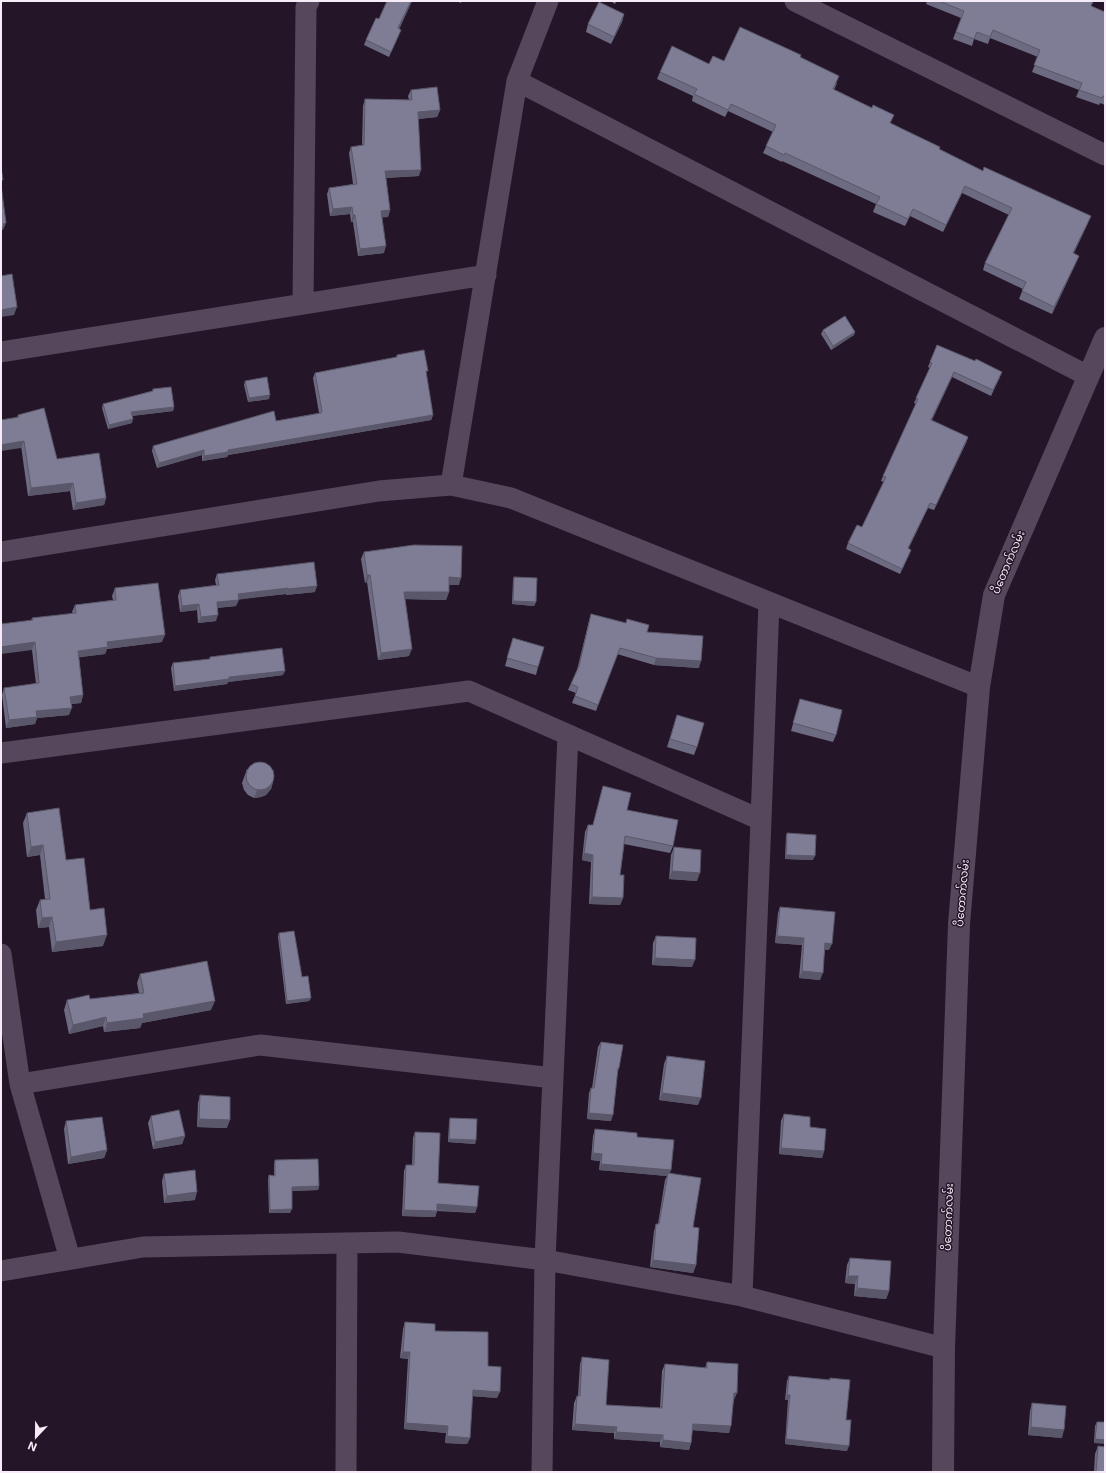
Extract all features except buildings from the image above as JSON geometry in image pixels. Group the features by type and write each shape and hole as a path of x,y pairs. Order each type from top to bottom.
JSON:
{"street":[{"path":"303,304 306,7 310,1"},
{"path":"451,485 518,81 548,1"},
{"path":"795,1 1105,155"},
{"path":"518,81 1088,376"},
{"path":"1,352 486,275"},
{"name":"ပိတောက်လမ်း","path":"943,1472 944,1348 959,924 979,687 994,595 1105,338"},
{"path":"1,552 379,491 451,485 511,498 979,687"},
{"path":"742,1296 769,602"},
{"path":"1,753 469,691 761,820"},
{"path":"542,1472 545,1260 568,735"},
{"path":"1,954 20,1084 70,1260"},
{"path":"20,1084 260,1045 553,1078"},
{"path":"1,1271 143,1247 398,1242 545,1260 742,1296 944,1348"},
{"path":"346,1472 347,1243"}]}
